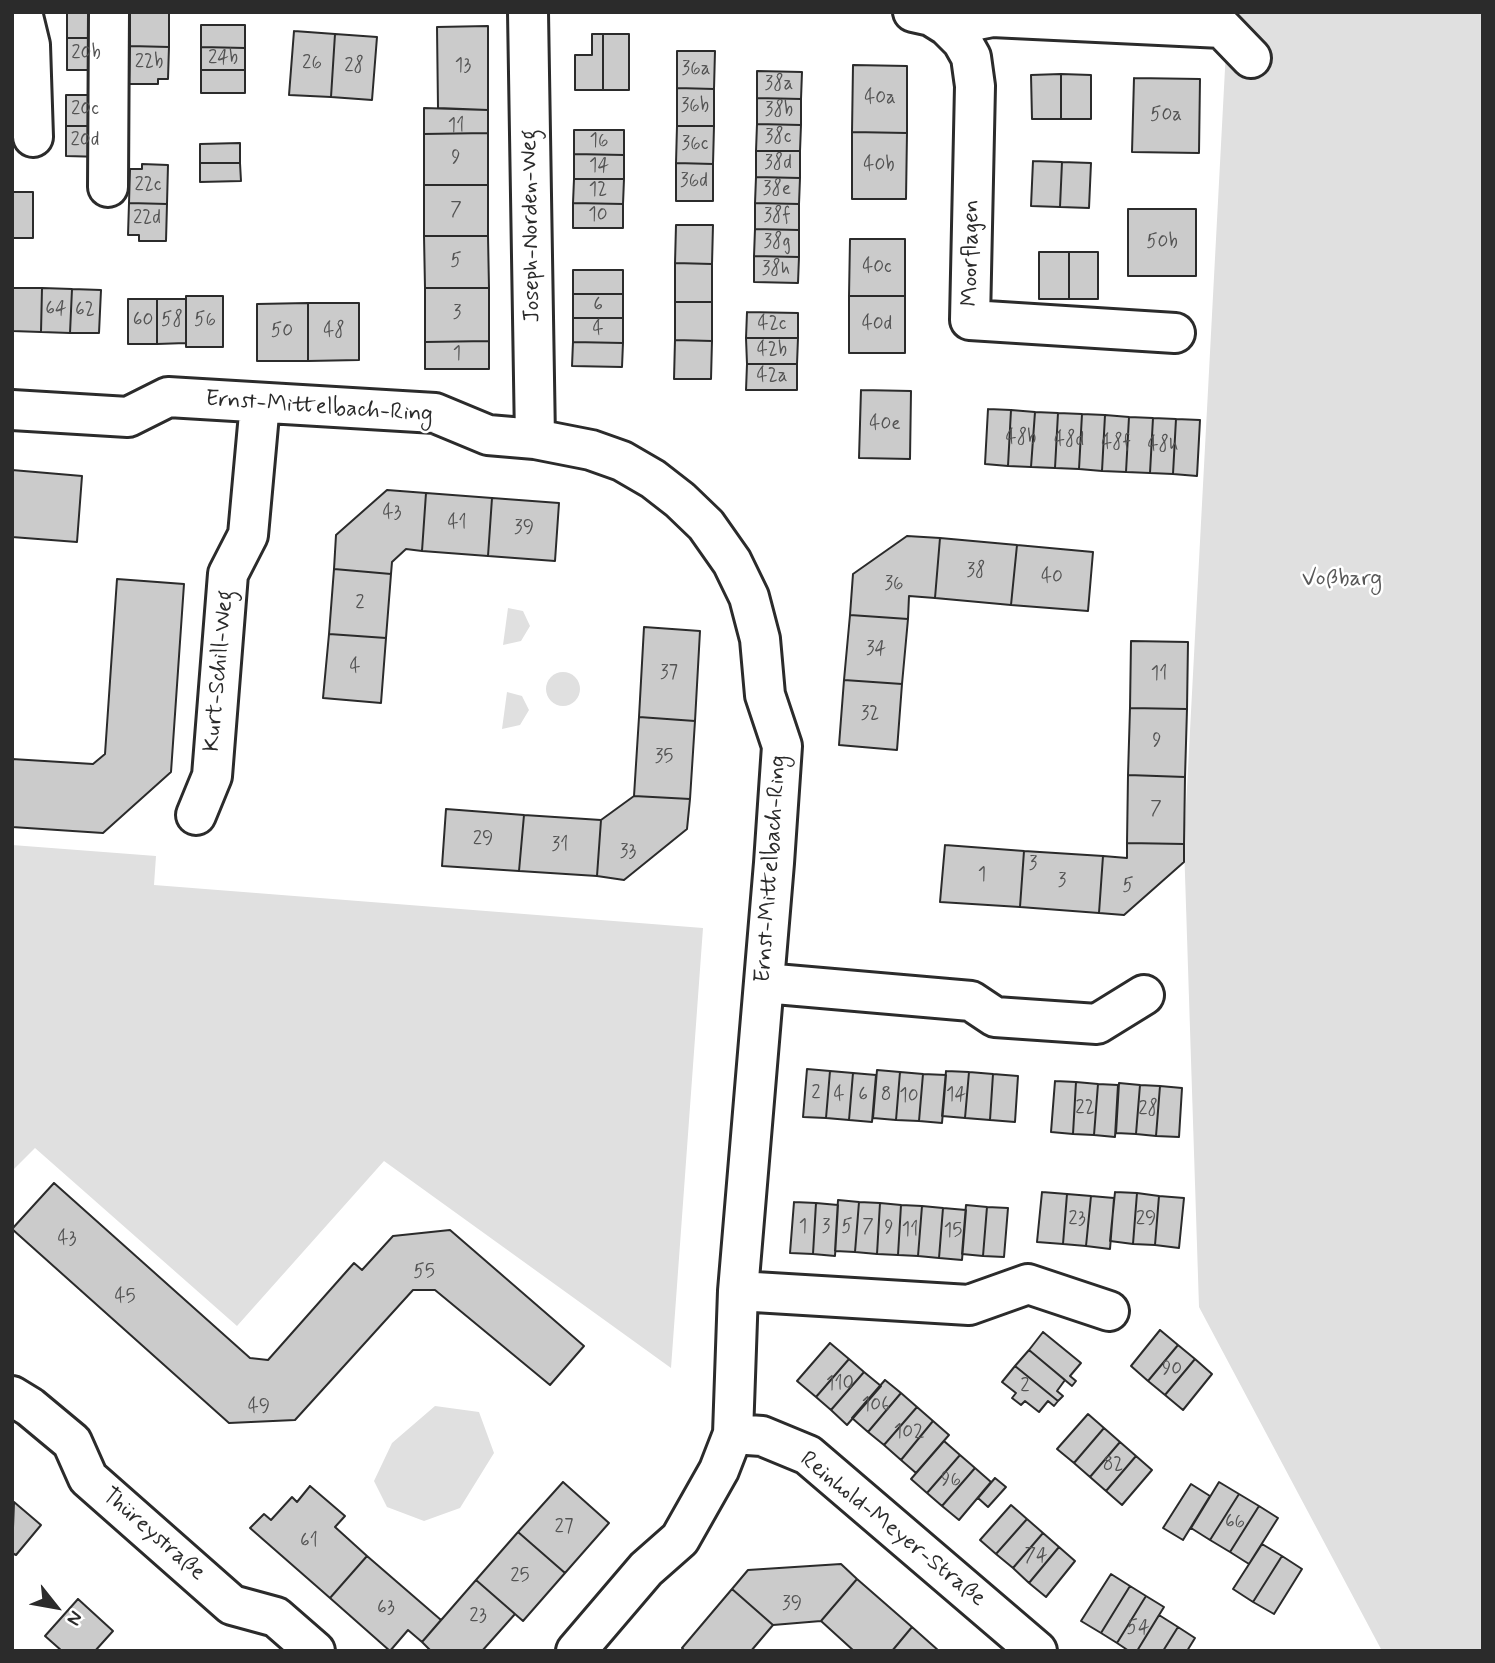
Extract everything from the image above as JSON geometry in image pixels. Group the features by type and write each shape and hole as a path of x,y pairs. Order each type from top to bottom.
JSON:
{"street":[{"path":"22,12 30,45 33,137"},
{"path":"108,187 109,12"},
{"name":"Joseph-Norden-Weg","path":"528,14 535,439"},
{"path":"930,19 992,17 1222,28 1251,58"},
{"name":"Moorflagen","path":"930,19 962,41 971,57 975,86 970,320 1175,333"},
{"name":"Ernst-Mittelbach-Ring","path":"12,410 128,417 168,397 435,413 488,435 535,439 591,450 622,461 681,500 706,525 732,562 749,597 760,639 765,695 782,746 738,1291 733,1434 719,1470 680,1539 646,1569 576,1651"},
{"name":"Kurt-Schill-Weg","path":"196,815 212,776 228,575 248,535 260,402"},
{"path":"764,983 971,1001 995,1017 1097,1024 1144,995"},
{"path":"738,1291 969,1305 1028,1284 1109,1311"},
{"name":"Thüreystraße","path":"12,1396 30,1407 72,1442 88,1478 232,1605 276,1617 315,1651"},
{"name":"Reinhold-Meyer-Straße","path":"733,1434 762,1436 807,1455 1037,1651"}],"green space":[{"name":"Voßbarg","path":"1228,12 1483,12 1483,1651 1382,1651 1199,1307 1184,844"},
{"path":"508,608 523,611 530,626 521,641 503,645"},
{"path":"563,672 575,677 580,689 575,701 563,706 551,701 546,689 551,677"},
{"path":"507,692 522,696 529,710 520,725 502,729"},
{"path":"12,845 156,856 154,885 703,928 671,1368 384,1161 237,1326 35,1148 12,1171"},
{"path":"435,1406 479,1412 494,1453 460,1508 424,1521 387,1507 374,1481 392,1443"}],"building":[{"path":"67,12 105,12 105,38 67,38"},
{"path":"130,12 169,12 169,47 130,46"},
{"path":"201,25 245,25 245,48 201,47"},
{"path":"488,26 488,110 438,108 437,27"},
{"path":"294,31 335,34 331,97 289,95"},
{"path":"335,34 377,37 372,100 331,97"},
{"path":"592,34 603,34 603,90 575,90 575,55 592,55"},
{"path":"603,34 629,34 629,90 603,90"},
{"path":"67,38 105,38 105,70 67,70"},
{"path":"130,46 169,47 168,79 158,79 158,84 129,84"},
{"path":"201,47 245,48 245,70 201,70"},
{"path":"677,51 715,51 714,89 677,88"},
{"path":"853,65 907,66 907,133 852,132"},
{"path":"201,70 245,70 245,93 201,93"},
{"path":"757,71 802,72 801,99 757,98"},
{"path":"1061,74 1091,75 1091,119 1061,119"},
{"path":"1061,74 1061,119 1032,119 1031,75"},
{"path":"1134,78 1200,79 1199,153 1132,152"},
{"path":"677,88 714,89 714,126 677,126"},
{"path":"66,95 104,95 104,126 66,126"},
{"path":"757,98 801,99 801,125 757,124"},
{"path":"424,108 488,110 488,133 424,134"},
{"path":"757,124 801,125 800,151 756,151"},
{"path":"66,126 104,126 103,157 66,156"},
{"path":"677,126 714,126 713,164 676,163"},
{"path":"574,130 624,130 624,155 574,154"},
{"path":"852,132 907,133 906,199 852,199"},
{"path":"488,133 488,185 424,185 424,134"},
{"path":"240,143 240,163 200,163 200,144"},
{"path":"756,151 800,151 800,178 756,177"},
{"path":"574,154 624,155 624,179 574,179"},
{"path":"1033,161 1062,162 1060,207 1031,206"},
{"path":"1062,162 1091,163 1089,208 1060,207"},
{"path":"200,163 240,163 241,181 200,182"},
{"path":"676,163 713,164 713,201 676,201"},
{"path":"142,164 168,165 167,204 129,203 130,169 142,169"},
{"path":"756,177 800,178 799,204 755,203"},
{"path":"574,179 624,179 623,204 573,203"},
{"path":"424,185 488,185 488,236 424,236"},
{"path":"12,192 33,192 33,238 12,238"},
{"path":"129,203 167,204 166,241 139,241 139,235 128,235"},
{"path":"573,203 623,204 623,228 573,228"},
{"path":"755,203 799,204 799,230 755,229"},
{"path":"1128,209 1196,209 1196,276 1128,276"},
{"path":"676,225 713,225 712,264 675,263"},
{"path":"755,229 799,230 799,257 754,256"},
{"path":"424,236 488,236 489,288 425,288"},
{"path":"850,239 905,239 905,296 849,296"},
{"path":"1039,252 1069,252 1069,299 1039,299"},
{"path":"1069,252 1098,252 1098,299 1069,299"},
{"path":"754,256 799,257 798,283 754,282"},
{"path":"675,263 712,264 712,302 675,302"},
{"path":"573,270 623,270 623,294 573,294"},
{"path":"13,288 42,288 41,332 12,331"},
{"path":"42,288 72,289 70,333 41,332"},
{"path":"425,288 489,288 489,341 425,342"},
{"path":"72,289 101,290 99,333 70,333"},
{"path":"573,294 623,294 623,318 573,318"},
{"path":"186,296 223,296 223,347 186,347"},
{"path":"849,296 905,296 905,353 849,353"},
{"path":"128,299 157,299 157,344 128,344"},
{"path":"157,299 186,299 186,343 157,344"},
{"path":"675,302 712,302 712,341 675,340"},
{"path":"308,303 359,303 359,360 308,361"},
{"path":"308,303 308,361 257,361 257,304"},
{"path":"747,312 798,313 798,338 746,338"},
{"path":"573,318 623,318 623,343 573,342"},
{"path":"746,338 798,338 797,364 747,364"},
{"path":"675,340 712,341 711,379 674,379"},
{"path":"489,341 489,369 425,369 425,342"},
{"path":"573,342 623,343 622,367 572,366"},
{"path":"747,364 797,364 797,390 746,390"},
{"path":"861,390 911,391 910,459 859,458"},
{"path":"988,409 1011,410 1008,466 985,464"},
{"path":"1011,410 1035,412 1031,467 1008,466"},
{"path":"1035,412 1058,413 1055,468 1031,467"},
{"path":"1058,413 1082,414 1079,469 1055,468"},
{"path":"1082,414 1105,415 1102,471 1079,469"},
{"path":"1105,415 1129,417 1126,472 1102,471"},
{"path":"1129,417 1153,418 1150,473 1126,472"},
{"path":"1153,418 1176,419 1173,474 1150,473"},
{"path":"1176,419 1200,420 1197,476 1173,474"},
{"path":"12,470 82,476 77,542 12,537"},
{"path":"387,490 426,493 422,551 406,549 392,562 391,574 334,569 336,535"},
{"path":"426,493 492,498 488,556 422,551"},
{"path":"492,498 559,503 555,561 488,556"},
{"path":"907,536 940,538 935,598 909,596 908,619 850,615 853,574"},
{"path":"940,538 1017,545 1011,605 935,598"},
{"path":"1017,545 1093,552 1088,611 1011,605"},
{"path":"334,569 391,574 386,638 329,634"},
{"path":"117,579 184,584 171,772 103,833 12,827 12,759 93,764 105,754"},
{"path":"850,615 908,619 902,684 844,680"},
{"path":"644,627 700,631 695,721 639,717"},
{"path":"329,634 386,638 381,703 323,698"},
{"path":"1131,641 1188,642 1187,709 1130,708"},
{"path":"844,680 902,684 897,750 839,745"},
{"path":"1130,708 1187,709 1185,777 1128,775"},
{"path":"639,717 695,721 690,799 634,796"},
{"path":"1128,775 1185,777 1184,844 1127,843"},
{"path":"634,796 690,799 687,829 624,880 597,876 601,820"},
{"path":"446,809 524,815 519,871 442,866"},
{"path":"524,815 601,820 597,876 519,871"},
{"path":"1127,843 1184,844 1184,862 1124,915 1099,913 1103,856 1127,858"},
{"path":"945,845 1024,851 1020,907 940,902"},
{"path":"1024,851 1103,856 1099,913 1020,907"},
{"path":"807,1069 830,1071 826,1118 803,1117"},
{"path":"877,1070 900,1072 896,1120 873,1118"},
{"path":"830,1071 853,1073 849,1120 826,1118"},
{"path":"946,1071 969,1072 965,1118 942,1116"},
{"path":"900,1072 923,1074 919,1121 896,1120"},
{"path":"969,1072 993,1074 990,1120 965,1118"},
{"path":"853,1073 876,1075 872,1122 849,1120"},
{"path":"923,1074 946,1075 942,1123 919,1121"},
{"path":"993,1074 1018,1076 1015,1122 990,1120"},
{"path":"1055,1081 1076,1082 1073,1134 1051,1132"},
{"path":"1076,1082 1098,1084 1094,1135 1073,1134"},
{"path":"1119,1083 1140,1085 1136,1134 1116,1133"},
{"path":"1098,1084 1118,1085 1115,1137 1094,1135"},
{"path":"1140,1085 1160,1086 1156,1136 1136,1134"},
{"path":"1160,1086 1182,1088 1179,1137 1156,1136"},
{"path":"54,1183 250,1358 268,1360 354,1263 362,1270 393,1236 450,1230 584,1346 550,1385 435,1290 413,1290 295,1420 229,1423 12,1229"},
{"path":"1042,1192 1067,1194 1063,1244 1037,1242"},
{"path":"1115,1192 1137,1193 1133,1244 1110,1241"},
{"path":"1137,1193 1159,1196 1155,1245 1133,1244"},
{"path":"1067,1194 1091,1196 1086,1246 1063,1244"},
{"path":"1091,1196 1114,1198 1110,1249 1086,1246"},
{"path":"1159,1196 1184,1198 1179,1248 1155,1245"},
{"path":"838,1200 859,1202 855,1252 835,1251"},
{"path":"794,1202 816,1203 813,1254 790,1253"},
{"path":"859,1202 880,1203 877,1254 855,1252"},
{"path":"816,1203 838,1205 835,1256 813,1254"},
{"path":"880,1203 901,1205 898,1255 877,1254"},
{"path":"901,1205 922,1206 918,1256 898,1255"},
{"path":"966,1205 987,1207 983,1256 962,1254"},
{"path":"922,1206 943,1208 939,1258 918,1256"},
{"path":"987,1207 1008,1208 1004,1257 983,1256"},
{"path":"943,1208 966,1210 962,1260 939,1258"},
{"path":"1160,1330 1178,1345 1148,1381 1131,1366"},
{"path":"1043,1332 1081,1363 1070,1376 1076,1381 1072,1386 1029,1350"},
{"path":"830,1343 849,1359 816,1397 797,1381"},
{"path":"1178,1345 1195,1359 1165,1395 1148,1381"},
{"path":"1029,1350 1065,1380 1057,1391 1063,1396 1058,1401 1015,1366"},
{"path":"849,1359 864,1372 831,1410 816,1397"},
{"path":"1195,1359 1212,1374 1183,1410 1165,1395"},
{"path":"1015,1366 1058,1401 1054,1406 1048,1401 1039,1412 1025,1401 1021,1405 1012,1398 1016,1393 1002,1382"},
{"path":"864,1372 881,1386 847,1425 831,1410"},
{"path":"885,1380 901,1393 868,1432 852,1418"},
{"path":"901,1393 917,1407 884,1445 868,1432"},
{"path":"917,1407 933,1421 901,1460 884,1445"},
{"path":"1088,1414 1104,1428 1074,1463 1057,1449"},
{"path":"933,1421 949,1435 916,1473 901,1460"},
{"path":"1104,1428 1120,1442 1090,1477 1074,1463"},
{"path":"944,1441 960,1455 927,1493 911,1479"},
{"path":"1120,1442 1136,1456 1106,1491 1090,1477"},
{"path":"960,1455 975,1468 942,1506 927,1493"},
{"path":"1136,1456 1152,1470 1122,1505 1106,1491"},
{"path":"975,1468 991,1482 959,1520 942,1506"},
{"path":"995,1478 1006,1487 988,1507 978,1498"},
{"path":"563,1482 609,1523 565,1573 518,1532"},
{"path":"1219,1482 1239,1494 1210,1540 1191,1528"},
{"path":"1191,1484 1210,1496 1183,1540 1163,1528"},
{"path":"310,1486 345,1516 335,1527 367,1556 330,1598 250,1528 264,1514 271,1520 292,1497 297,1502"},
{"path":"1239,1494 1259,1506 1230,1552 1210,1540"},
{"path":"14,1502 41,1525 16,1555 12,1553"},
{"path":"1011,1505 1027,1519 996,1554 980,1540"},
{"path":"1259,1506 1278,1518 1249,1564 1230,1552"},
{"path":"1027,1519 1043,1533 1013,1568 996,1554"},
{"path":"518,1532 565,1573 523,1621 476,1580"},
{"path":"1043,1533 1059,1547 1029,1583 1013,1568"},
{"path":"1262,1544 1282,1556 1253,1602 1233,1589"},
{"path":"1059,1547 1075,1561 1046,1597 1029,1583"},
{"path":"367,1556 441,1620 422,1642 408,1630 390,1651 330,1598"},
{"path":"1282,1556 1302,1569 1274,1614 1253,1602"},
{"path":"841,1564 857,1579 821,1621 773,1625 732,1589 748,1570"},
{"path":"1111,1574 1130,1586 1101,1633 1081,1621"},
{"path":"857,1579 912,1627 892,1651 854,1651 821,1621"},
{"path":"476,1580 515,1614 482,1651 431,1651 422,1642"},
{"path":"1130,1586 1146,1596 1117,1643 1101,1633"},
{"path":"732,1589 773,1625 751,1651 685,1651 682,1648"},
{"path":"1146,1596 1164,1607 1137,1651 1129,1651 1117,1643"},
{"path":"78,1599 113,1631 95,1651 62,1651 45,1636"},
{"path":"1159,1615 1178,1627 1163,1651 1137,1651"},
{"path":"912,1627 939,1651 892,1651"},
{"path":"1178,1627 1195,1638 1187,1651 1163,1651"}]}
